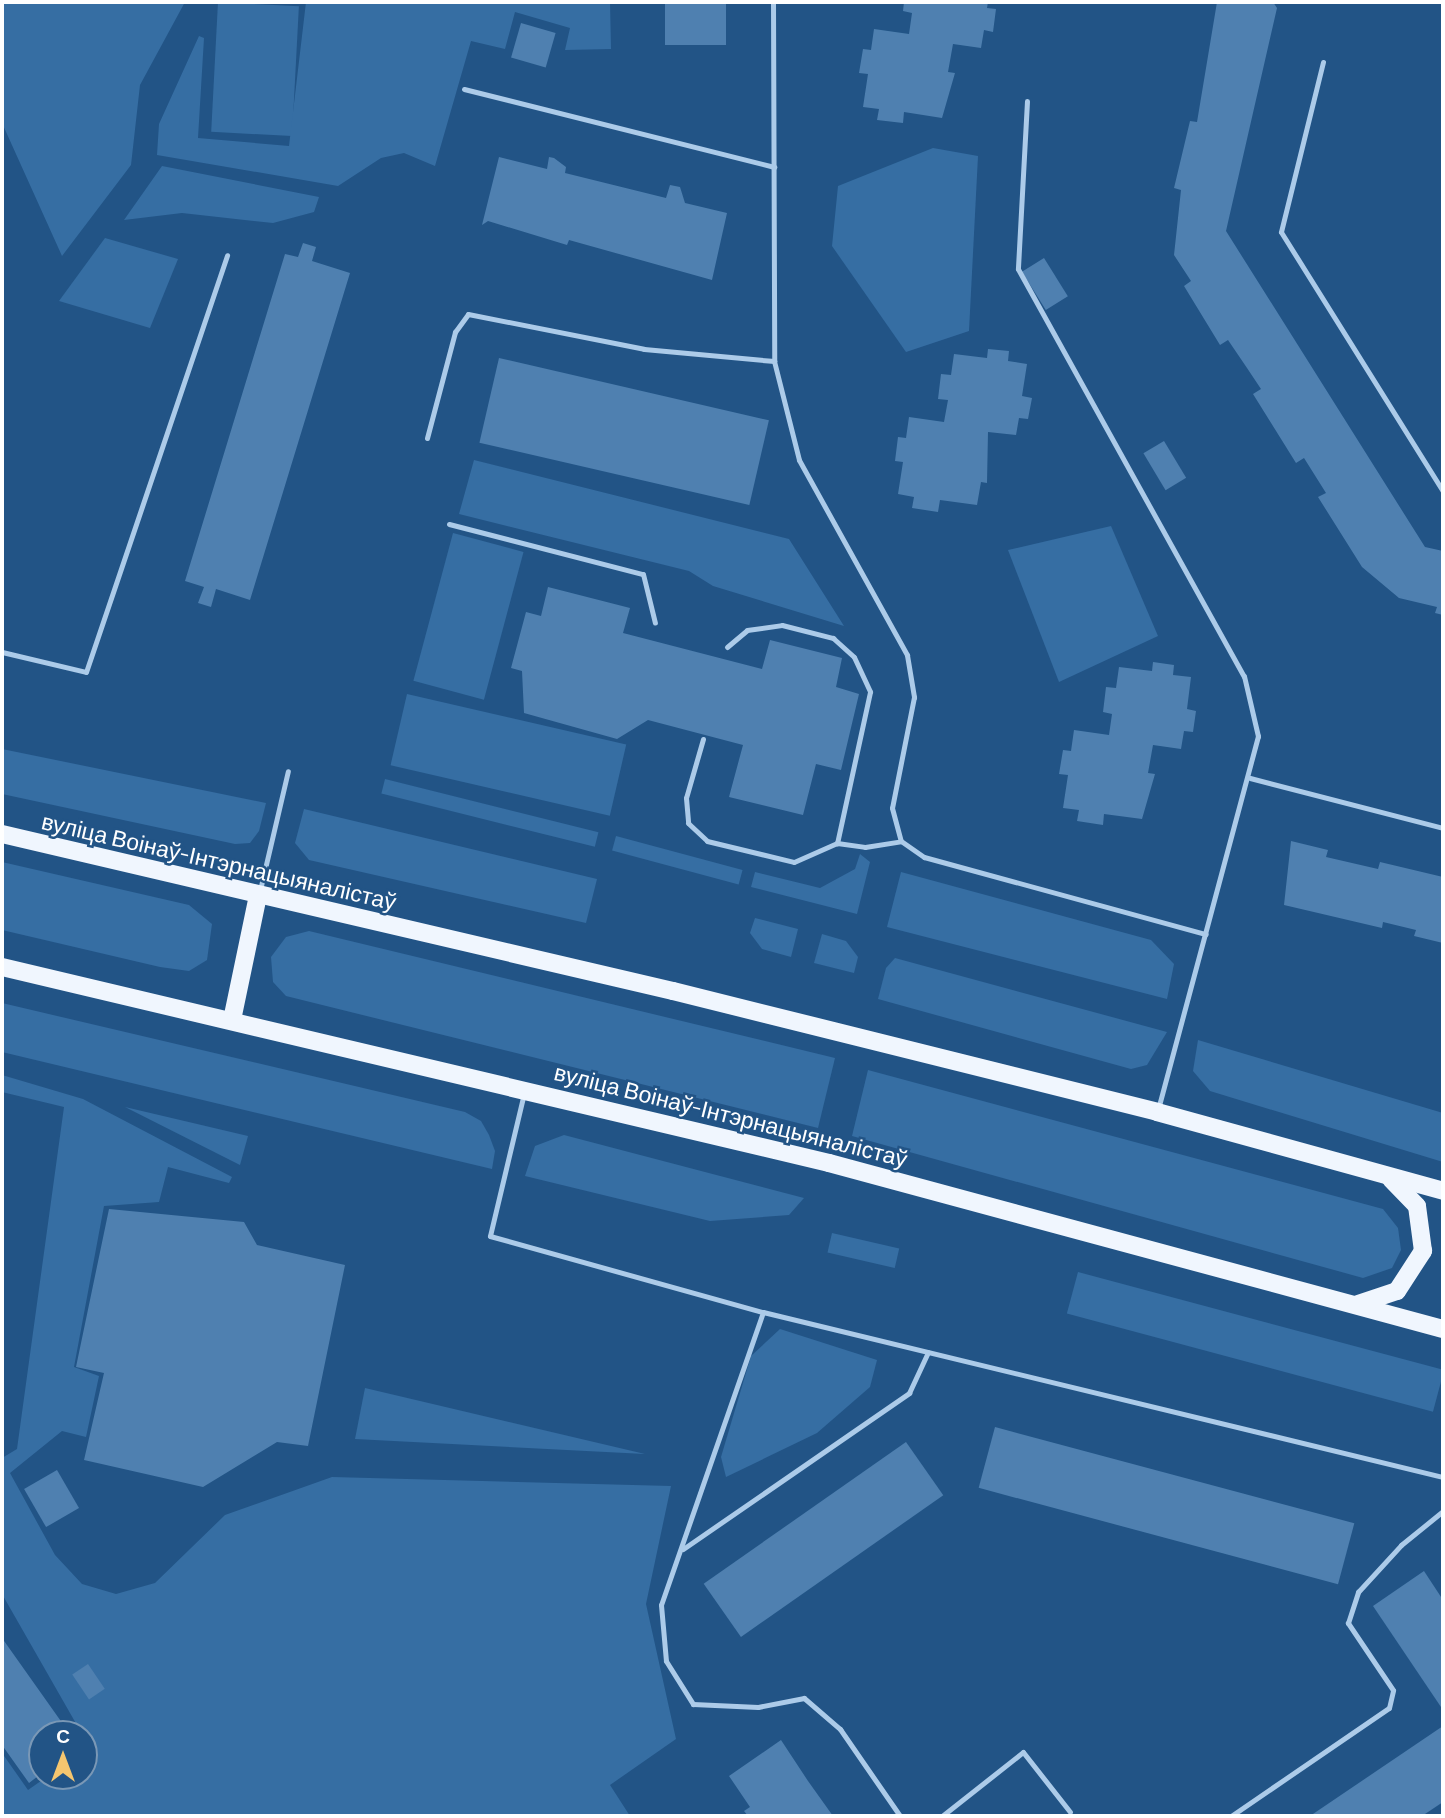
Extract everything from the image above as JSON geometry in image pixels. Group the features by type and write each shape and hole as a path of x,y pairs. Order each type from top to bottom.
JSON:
{"main road":[{"name":"вуліца Воінаў-Інтэрнацыяналістаў","path":"2,834 258,896 673,990 1157,1112 1443,1191"},
{"path":"232,1020 258,896"},
{"name":"вуліца Воінаў-Інтэрнацыяналістаў","path":"2,967 829,1163 1443,1329"},
{"path":"1351,1304 1397,1291 1423,1251 1417,1206 1382,1174"}],"lane":[{"path":"774,2 774,361 799,460 907,655 914,697 892,808 901,841 924,857 1206,934"},
{"path":"1323,62 1281,232 1443,491"},
{"path":"464,89 774,167"},
{"path":"1027,101 1018,269 1244,676 1258,736 1250,778 1157,1112"},
{"path":"2,652 86,672 227,255"},
{"path":"427,438 454,332 468,314 644,349 774,361"},
{"path":"449,524 643,575 656,623"},
{"path":"727,647 747,630 782,625 832,638 854,657 870,692 837,843"},
{"path":"703,739 686,798 688,822 707,841 794,862 837,843 865,847 901,841"},
{"path":"258,896 288,771"},
{"path":"1250,778 1443,828"},
{"path":"525,1089 490,1237 763,1312 1443,1477"},
{"path":"763,1312 661,1605 666,1661 693,1704 758,1707 804,1698 839,1729 900,1816"},
{"path":"682,1549 909,1393 928,1352"},
{"path":"1231,1816 1389,1708 1393,1690 1349,1623 1358,1592 1401,1545 1443,1511"},
{"path":"942,1816 1023,1752 1070,1812"}],"shaded area":[{"path":"2,2 185,2 140,85 131,165 62,256 2,123"},
{"path":"218,2 299,6 292,136 211,132"},
{"path":"306,2 610,2 611,49 565,50 570,28 515,12 505,49 471,41 435,166 404,153 381,158 338,186 157,155 159,124 199,36 204,38 198,138 289,146"},
{"path":"933,148 978,156 969,331 906,352 832,246 838,186"},
{"path":"162,166 319,197 314,212 273,223 182,213 124,220"},
{"path":"105,238 178,259 150,328 59,301"},
{"path":"474,460 789,539 844,626 713,586 689,571 459,514"},
{"path":"1111,526 1158,636 1059,682 1008,550"},
{"path":"453,533 524,552 484,700 413,681"},
{"path":"407,694 626,745 610,816 391,765"},
{"path":"2,749 266,803 259,831 250,843 235,844 2,794"},
{"path":"385,779 598,832 595,847 381,794"},
{"path":"304,809 597,879 586,923 309,860 295,843"},
{"path":"616,836 743,870 739,884 612,850"},
{"path":"860,854 870,862 857,914 751,887 755,872 820,888 855,869"},
{"path":"2,862 189,905 212,924 207,960 189,971 160,967 2,930"},
{"path":"901,872 1151,940 1174,964 1167,999 887,927"},
{"path":"755,918 798,929 791,957 762,949 750,933"},
{"path":"309,931 835,1058 818,1128 286,996 273,982 271,957 286,937"},
{"path":"822,934 846,941 858,957 854,973 814,963"},
{"path":"895,958 1167,1032 1147,1065 1131,1069 878,999 886,968"},
{"path":"2,1003 465,1112 481,1121 489,1135 495,1151 492,1169 2,1052"},
{"path":"1198,1040 1443,1113 1443,1162 1210,1091 1193,1071"},
{"path":"868,1070 1383,1209 1398,1228 1401,1250 1392,1268 1363,1278 852,1136"},
{"path":"2,1075 83,1099 232,1177 229,1183 168,1167 159,1202 104,1206 74,1367 99,1376 86,1437 62,1431 10,1473 55,1555 82,1584 116,1594 155,1583 225,1515 332,1477 671,1486 646,1604 676,1739 610,1785 630,1816 2,1816 2,1753 28,1790 98,1790 98,1720 74,1720 2,1594 2,1458 17,1449 64,1107 2,1092"},
{"path":"125,1107 248,1136 240,1165"},
{"path":"564,1135 804,1198 789,1215 710,1221 525,1176 535,1146"},
{"path":"832,1233 899,1249 895,1268 828,1252"},
{"path":"1078,1272 1443,1370 1433,1412 1067,1314"},
{"path":"780,1329 877,1360 870,1387 817,1433 726,1477 721,1457 751,1356"},
{"path":"365,1388 645,1454 355,1439"}],"building":[{"path":"665,2 726,2 726,45 665,45"},
{"path":"904,2 988,2 987,8 996,9 993,32 984,30 981,48 953,44 948,72 955,73 942,118 904,112 903,123 877,120 879,109 863,107 868,74 859,73 863,49 871,50 874,29 909,34 912,13 903,11"},
{"path":"1217,2 1273,2 1277,8 1226,231 1425,547 1443,551 1443,615 1435,613 1437,607 1399,598 1362,567 1318,497 1326,493 1304,458 1296,463 1253,394 1261,389 1228,340 1220,345 1184,286 1191,281 1174,255 1181,190 1174,188 1190,121 1197,122"},
{"path":"521,23 556,33 546,68 511,58"},
{"path":"499,157 547,169 549,157 554,158 566,167 565,173 666,198 670,185 680,187 685,203 727,213 712,280 569,240 567,245 488,221 482,225"},
{"path":"303,243 316,247 312,261 350,273 250,600 216,589 211,607 198,603 204,587 185,581 285,254 298,257"},
{"path":"1044,258 1068,296 1046,310 1022,272"},
{"path":"988,349 1009,351 1008,361 1027,364 1022,396 1032,398 1028,419 1019,418 1016,435 988,432 987,483 981,482 977,505 940,500 938,512 912,508 914,497 898,494 903,462 895,461 898,437 906,438 909,417 944,422 948,400 938,399 941,374 951,375 954,354 987,358"},
{"path":"499,358 769,420 749,505 479,443"},
{"path":"1164,441 1186,478 1166,490 1143,453"},
{"path":"548,587 630,608 623,633 762,669 770,640 842,658 836,687 859,694 841,770 816,764 803,815 729,797 743,745 648,720 617,739 524,713 522,671 511,668 526,612 541,616"},
{"path":"1153,662 1174,665 1173,675 1191,677 1187,709 1196,711 1193,732 1184,731 1181,749 1153,745 1148,773 1155,774 1142,819 1104,814 1103,825 1077,821 1079,810 1063,808 1068,775 1059,774 1063,750 1071,751 1074,730 1109,735 1112,714 1103,712 1106,687 1116,688 1119,667 1152,671"},
{"path":"1291,841 1328,850 1326,857 1378,869 1380,862 1443,877 1443,943 1414,936 1416,930 1383,922 1382,928 1284,905"},
{"path":"109,1209 244,1222 257,1245 345,1265 308,1446 277,1442 203,1487 84,1460 104,1373 76,1367"},
{"path":"995,1427 1354,1523 1338,1584 979,1488"},
{"path":"906,1442 943,1495 741,1637 704,1584"},
{"path":"57,1470 79,1508 46,1527 24,1489"},
{"path":"1424,1571 1443,1600 1443,1710 1373,1606"},
{"path":"2,1638 60,1720 28,1720 28,1782 2,1745"},
{"path":"88,1664 105,1689 89,1699 72,1675"},
{"path":"1443,1726 1443,1802 1422,1816 1310,1816"},
{"path":"781,1740 833,1816 748,1816 744,1811 750,1807 729,1776"}]}
